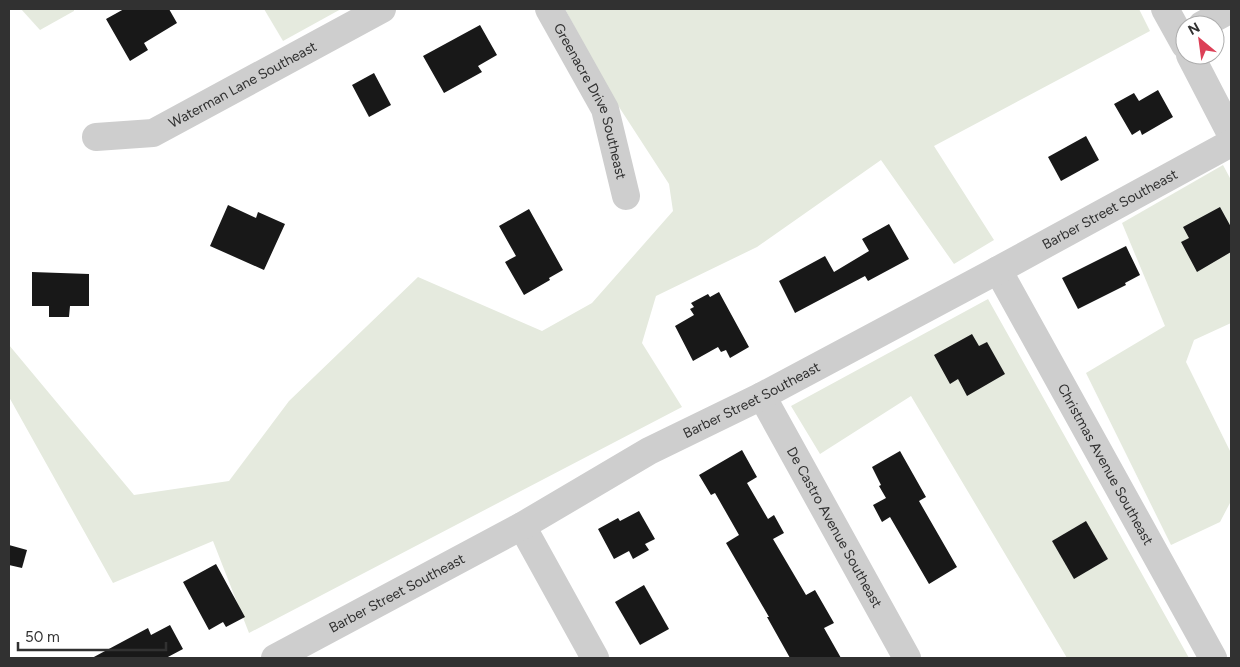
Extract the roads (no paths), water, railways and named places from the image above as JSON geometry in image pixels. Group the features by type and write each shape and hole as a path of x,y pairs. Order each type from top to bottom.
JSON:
{"street":[{"name":"Waterman Lane Southeast","path":"96,137 153,133 382,9"},
{"name":"Greenacre Drive Southeast","path":"549,9 605,109 626,196"},
{"path":"1165,9 1175,22"},
{"path":"1200,65 1231,134"},
{"name":"Barber Street Southeast","path":"282,657 522,526 649,451 762,396 1231,143"},
{"name":"Christmas Avenue Southeast","path":"998,270 1214,658"},
{"name":"De Castro Avenue Southeast","path":"762,396 906,658"},
{"path":"522,526 595,658"}]}
